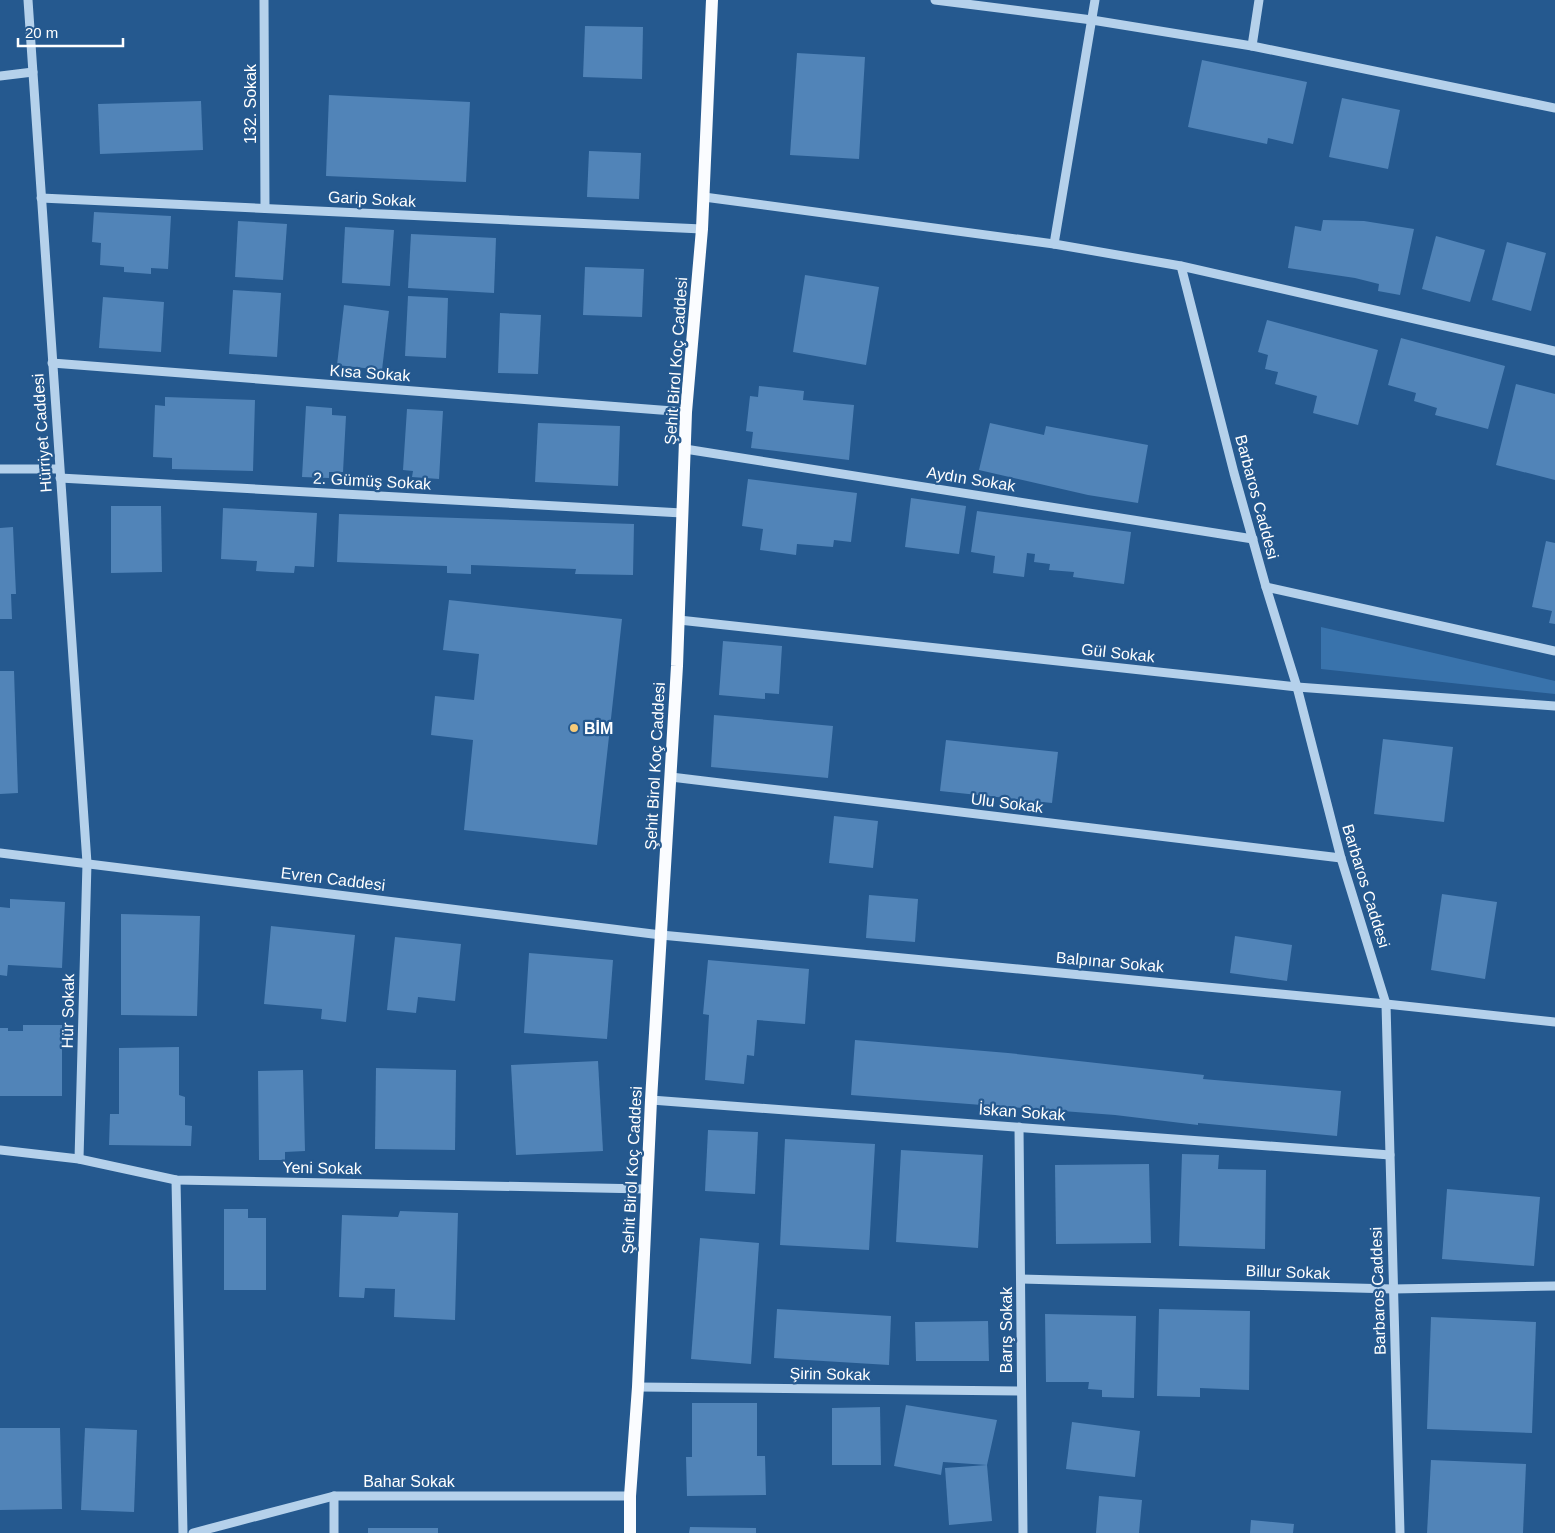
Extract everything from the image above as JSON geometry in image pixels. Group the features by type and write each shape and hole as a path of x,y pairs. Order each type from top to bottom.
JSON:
{"main road":[{"name":"Şehit Birol Koç Caddesi","path":"630,1533 630,1496 638,1386 651,1100 679,620 686,412 702,229 712,0"}],"street":[{"name":"Hürriyet Caddesi","path":"28,0 87,863"},
{"name":"132. Sokak","path":"264,0 265,208"},
{"path":"934,0 1092,20 1252,46 1555,108"},
{"path":"1054,244 1095,0"},
{"path":"1252,46 1259,0"},
{"path":"0,76 33,72"},
{"path":"704,197 1054,244 1181,266 1555,351"},
{"name":"Garip Sokak","path":"41,198 702,229"},
{"name":"Barbaros Caddesi","path":"1181,266 1252,539 1297,687 1340,858 1386,1004 1400,1533"},
{"name":"Kısa Sokak","path":"52,363 686,412"},
{"name":"Aydın Sokak","path":"685,449 1252,539"},
{"path":"0,469 59,469"},
{"name":"2. Gümüş Sokak","path":"60,478 682,513"},
{"path":"1266,587 1555,651"},
{"name":"Gül Sokak","path":"679,620 1297,687 1555,706"},
{"name":"Ulu Sokak","path":"671,777 1340,858"},
{"name":"Evren Caddesi","path":"0,853 661,934"},
{"name":"Hür Sokak","path":"79,1159 87,863"},
{"name":"Balpınar Sokak","path":"661,934 1555,1022"},
{"name":"İskan Sokak","path":"651,1100 1390,1155"},
{"name":"Barış Sokak","path":"1019,1127 1023,1533"},
{"name":"Yeni Sokak","path":"0,1150 79,1159 176,1180 647,1190"},
{"path":"176,1180 182,1533"},
{"name":"Billur Sokak","path":"1020,1279 1393,1289 1555,1286"},
{"name":"Şirin Sokak","path":"638,1386 1022,1392"},
{"path":"334,1496 334,1533"},
{"name":"Bahar Sokak","path":"194,1533 334,1496 630,1496"}],"shaded area":[{"path":"1321,627 1555,681 1555,694 1321,669"}],"building":[{"path":"585,26 643,27 642,79 583,77"},
{"path":"797,53 865,57 859,159 790,155"},
{"path":"1202,60 1307,82 1293,144 1268,138 1267,144 1188,127"},
{"path":"329,95 470,102 466,182 326,176"},
{"path":"1342,98 1400,110 1388,169 1329,157"},
{"path":"201,101 203,150 100,154 98,104"},
{"path":"589,151 641,153 639,199 587,197"},
{"path":"94,212 171,216 168,269 151,268 151,274 124,272 124,267 100,265 101,243 92,242"},
{"path":"1323,220 1364,221 1414,229 1400,295 1378,291 1379,284 1355,278 1288,268 1295,226 1321,231"},
{"path":"238,221 287,224 283,280 235,277"},
{"path":"345,227 394,230 390,286 342,283"},
{"path":"411,234 496,238 494,293 408,288"},
{"path":"1436,236 1485,250 1470,302 1422,289"},
{"path":"1507,242 1546,253 1531,311 1492,300"},
{"path":"585,267 644,269 642,317 583,315"},
{"path":"805,275 879,287 866,365 793,352"},
{"path":"233,290 281,293 277,357 229,354"},
{"path":"408,296 448,298 446,358 405,356"},
{"path":"103,297 164,302 161,352 99,348"},
{"path":"344,305 389,311 382,370 337,365"},
{"path":"500,313 541,315 538,374 498,373"},
{"path":"1267,320 1378,350 1358,425 1313,413 1317,396 1275,384 1278,372 1265,369 1268,355 1258,352"},
{"path":"1401,338 1505,366 1488,429 1435,415 1437,408 1414,401 1416,393 1388,385"},
{"path":"1516,384 1555,394 1555,480 1496,465"},
{"path":"759,386 804,391 803,400 854,405 849,460 751,448 753,432 746,431 750,396 758,397"},
{"path":"165,397 255,400 253,471 172,469 172,458 153,457 155,405 165,406"},
{"path":"306,406 332,408 332,415 346,416 343,472 329,472 329,478 302,477"},
{"path":"407,409 443,411 439,479 412,477 413,471 403,470"},
{"path":"538,423 620,426 618,486 535,482"},
{"path":"990,423 1044,435 1046,426 1148,445 1138,503 1088,495 979,470"},
{"path":"748,479 857,493 851,542 834,540 833,547 797,544 796,555 760,550 763,529 742,526"},
{"path":"911,498 966,506 959,554 905,547"},
{"path":"111,506 161,506 162,572 111,573"},
{"path":"223,508 317,513 314,567 295,566 294,573 256,571 257,561 221,559"},
{"path":"977,511 1131,532 1124,584 1073,577 1074,572 1049,570 1050,564 1034,562 1035,554 1027,553 1024,577 993,573 995,556 971,552"},
{"path":"339,514 634,524 633,575 575,574 576,569 471,565 471,574 447,573 447,566 337,562"},
{"path":"13,527 16,594 11,594 12,619 0,619 0,528"},
{"path":"1546,541 1555,543 1555,624 1549,623 1552,611 1532,607"},
{"path":"449,600 622,619 597,845 464,830 473,740 431,735 435,696 474,700 479,654 443,650"},
{"path":"723,641 782,646 779,694 765,693 765,699 719,695"},
{"path":"0,671 14,671 18,793 0,794"},
{"path":"714,715 833,726 828,778 711,767"},
{"path":"1383,739 1453,747 1444,822 1374,814"},
{"path":"946,740 1058,752 1052,803 940,791"},
{"path":"834,816 878,821 873,868 829,863"},
{"path":"1442,894 1497,902 1485,979 1431,970"},
{"path":"869,895 918,899 915,942 866,938"},
{"path":"10,899 65,902 62,968 8,965 7,976 0,975 0,907 10,908"},
{"path":"121,914 200,916 197,1016 121,1015"},
{"path":"271,926 355,935 346,1022 321,1019 322,1009 264,1004"},
{"path":"1235,936 1292,945 1287,981 1230,973"},
{"path":"395,937 461,944 455,1001 418,997 416,1013 387,1010"},
{"path":"529,953 613,960 607,1039 524,1033"},
{"path":"708,960 809,969 805,1024 757,1020 754,1056 747,1055 744,1084 705,1080 709,1015 703,1014"},
{"path":"23,1025 62,1025 62,1096 0,1096 0,1028 8,1028 8,1031 23,1031"},
{"path":"855,1040 1008,1053 1204,1075 1203,1079 1341,1091 1337,1136 1198,1123 1198,1125 1115,1115 851,1095"},
{"path":"179,1047 179,1095 185,1097 185,1125 192,1126 191,1146 109,1145 110,1114 119,1114 119,1048"},
{"path":"598,1061 603,1151 516,1155 511,1065"},
{"path":"376,1068 456,1070 455,1150 375,1149"},
{"path":"303,1070 305,1151 285,1152 285,1160 259,1160 258,1071"},
{"path":"708,1130 758,1132 755,1194 705,1191"},
{"path":"785,1139 875,1144 869,1250 780,1245"},
{"path":"901,1150 983,1155 978,1248 896,1242"},
{"path":"1182,1154 1219,1155 1218,1169 1266,1170 1265,1249 1179,1246"},
{"path":"1149,1164 1151,1243 1056,1244 1055,1165"},
{"path":"1447,1189 1540,1197 1534,1266 1442,1259"},
{"path":"224,1209 248,1209 248,1218 266,1218 266,1290 224,1290"},
{"path":"400,1211 458,1213 455,1320 394,1317 395,1289 365,1288 364,1298 339,1297 342,1215 398,1217"},
{"path":"700,1238 759,1243 751,1364 691,1359"},
{"path":"777,1309 891,1316 889,1365 774,1358"},
{"path":"1159,1309 1250,1311 1249,1390 1200,1388 1200,1397 1157,1396"},
{"path":"1045,1314 1136,1316 1134,1398 1102,1397 1102,1390 1088,1389 1089,1382 1046,1382"},
{"path":"1431,1317 1536,1322 1532,1433 1427,1429"},
{"path":"988,1321 989,1361 916,1361 915,1322"},
{"path":"692,1403 757,1403 757,1456 765,1456 766,1495 687,1496 686,1457 692,1457"},
{"path":"906,1405 997,1420 987,1465 943,1462 941,1475 894,1466"},
{"path":"880,1407 881,1465 832,1465 832,1408"},
{"path":"1072,1422 1140,1431 1135,1477 1066,1469"},
{"path":"0,1428 60,1428 62,1509 0,1510"},
{"path":"85,1428 137,1430 134,1512 81,1510"},
{"path":"1431,1460 1526,1464 1523,1533 1427,1533"},
{"path":"987,1465 992,1521 949,1525 945,1468"},
{"path":"1099,1496 1142,1500 1139,1533 1096,1533"},
{"path":"1251,1520 1294,1524 1293,1533 1250,1533"},
{"path":"690,1527 756,1528 756,1533 689,1533"},
{"path":"368,1528 438,1528 438,1533 368,1533"}],"place":[{"name":"BİM","path":"574,728"}]}
